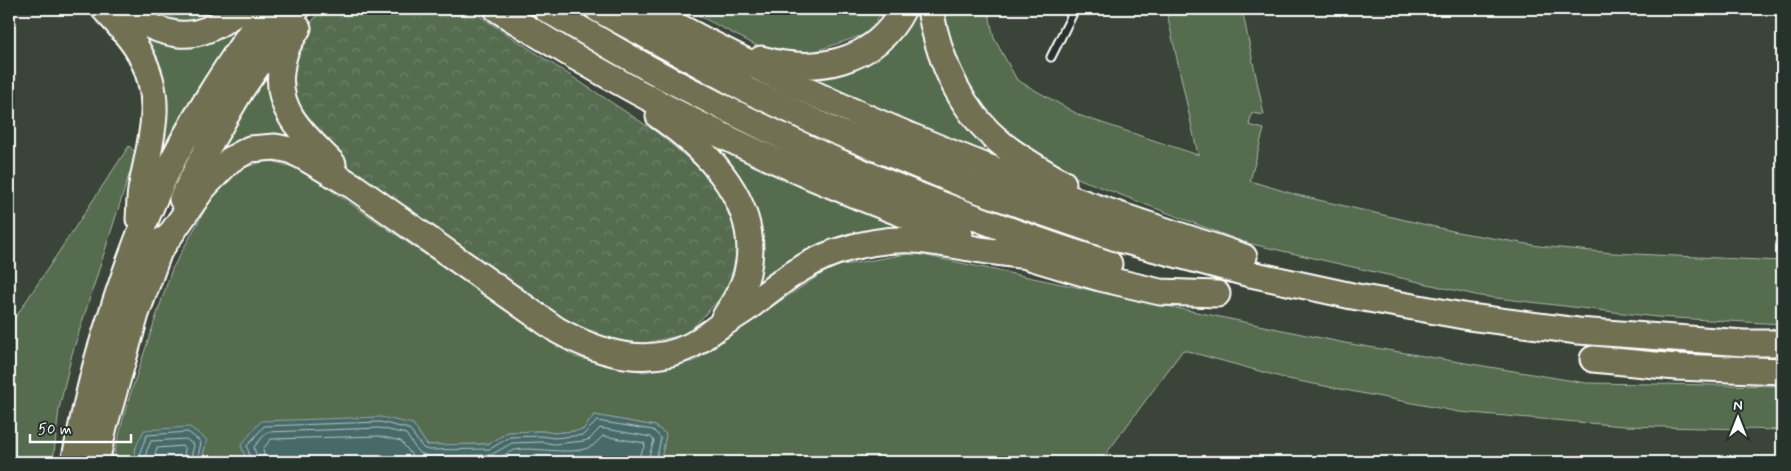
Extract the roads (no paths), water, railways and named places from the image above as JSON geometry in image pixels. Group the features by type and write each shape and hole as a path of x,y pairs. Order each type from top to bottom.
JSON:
{"highway":[{"path":"104,9 140,54 150,76 154,92 155,120 153,138 141,187 147,247"},
{"path":"115,9 166,32 187,34 207,31 241,9"},
{"path":"96,462 133,323 161,184 190,127 228,66 267,9"},
{"path":"74,462 99,353 147,247 241,90 297,9"},
{"path":"305,9 297,30 287,46 282,63 280,87 282,98 286,108 305,136 353,186"},
{"path":"497,9 610,78 775,161 838,189 902,214 1019,255 1100,278 1160,292 1217,294 1116,266 1042,242 935,203 869,176 754,123 673,82 546,9"},
{"path":"598,9 747,90 830,129 972,188 1122,240 1246,273 1352,296 1469,317 1578,330 1744,343 1782,343"},
{"path":"646,9 718,48 782,79 927,143 1035,185 1110,211 1248,258 1315,276 1352,296"},
{"path":"718,48 775,63 803,66 832,64 847,59 872,45 892,25 903,9"},
{"path":"930,9 939,52 956,88 975,116 1001,143 1029,163 1110,211"},
{"path":"610,78 679,130 694,144 727,179 741,205 746,218 749,238 747,274 736,300 719,327"},
{"path":"147,247 230,160 250,149 275,146 290,150 353,186 535,316 576,341 596,349 626,356 649,357 671,353 691,346 749,307 766,292 798,270 835,253 858,246 883,241 913,240 1019,255"},
{"path":"1593,360 1676,367 1782,371"}],"lane":[{"path":"1051,57 1075,9"}],"water":[{"path":"594,415 655,426 666,434 662,454 657,462 247,462 241,445 261,421 381,417 413,424 427,445 489,444 508,432 542,431 554,433 583,430"},
{"path":"190,427 207,440 201,462 134,462 136,447 144,430"}]}
